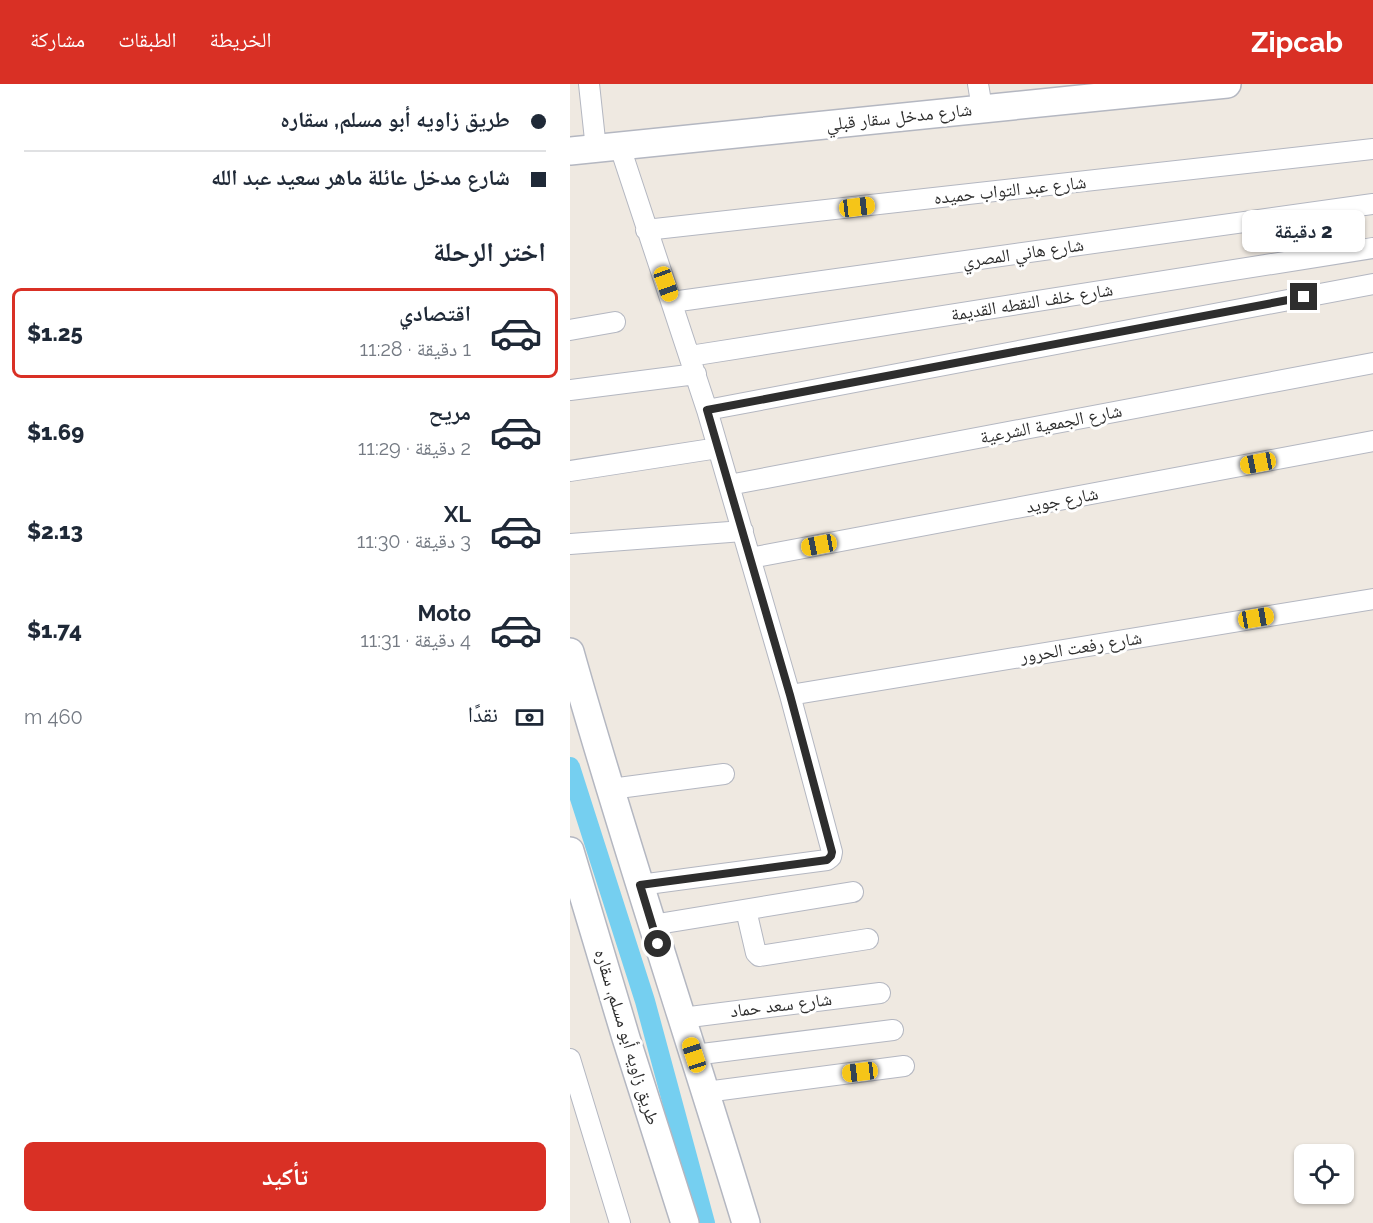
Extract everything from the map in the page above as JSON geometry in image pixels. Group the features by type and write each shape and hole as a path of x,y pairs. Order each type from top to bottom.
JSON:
{"street":[{"path":"589,84 595,149 646,230 693,365 790,695 832,852 827,860 640,885"},
{"name":"شارع مدخل سقار قبلي","path":"595,149 980,96 1227,84"},
{"name":"شارع عبد التواب حميده","path":"646,230 1373,149"},
{"name":"شارع هاني المصري","path":"672,302 1373,204"},
{"name":"شارع خلف النقطه القديمة","path":"570,390 693,365 1373,248"},
{"path":"707,410 1373,285"},
{"path":"570,330 615,322"},
{"name":"شارع الجمعية الشرعية","path":"729,485 1373,363"},
{"name":"شارع جويد","path":"750,558 1373,441"},
{"path":"570,471 718,448"},
{"path":"570,544 743,531"},
{"name":"شارع رفعت الحرور","path":"790,695 1373,599"},
{"path":"570,652 610,789 746,1223"},
{"path":"610,789 724,774"},
{"name":"طريق زاويه أبو مسلم, سقاره","path":"570,851 685,1223"},
{"path":"652,925 853,892"},
{"path":"746,910 756,953 759,956 868,939"},
{"name":"شارع سعد حماد","path":"682,1018 880,993"},
{"path":"694,1055 893,1030"},
{"path":"570,1059 620,1223"},
{"path":"706,1092 904,1066"}],"waterway":[{"path":"570,767 645,1001 705,1223"}],"route":[{"path":"658,944 640,885 827,860 832,852 790,695 707,410 1304,297"}]}
